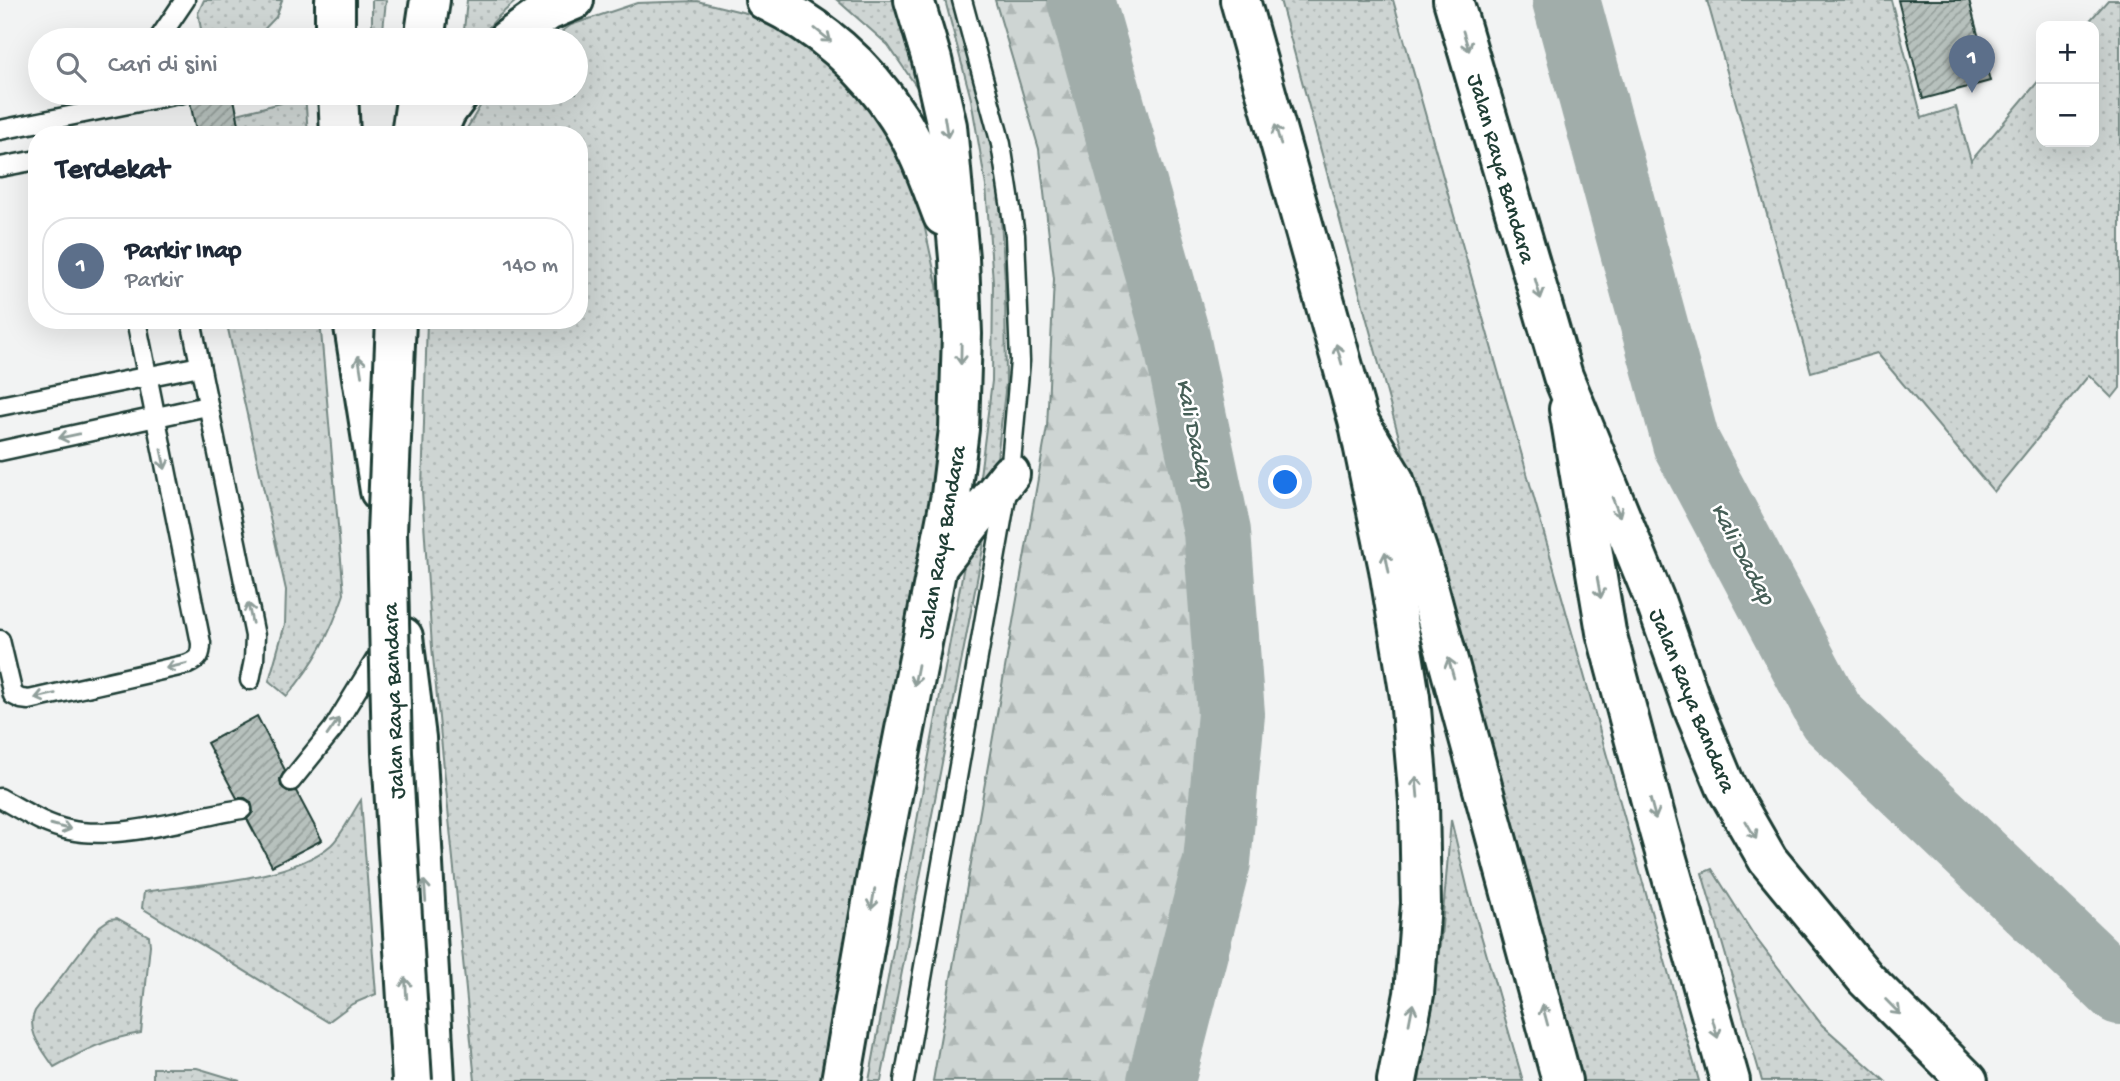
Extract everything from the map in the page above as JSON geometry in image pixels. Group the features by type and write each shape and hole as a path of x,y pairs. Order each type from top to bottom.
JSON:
{"street":[{"path":"426,28 430,0"},
{"path":"525,28 548,11 574,0"},
{"path":"765,0 805,21 835,45 874,83 899,118 923,164 959,258"},
{"name":"Jalan Raya Bandara","path":"841,1081 880,857 951,495 959,429 962,334 959,258 947,126 932,60 914,0"},
{"path":"1240,0 1358,420 1389,569 1410,697 1419,802 1421,904 1414,995 1397,1081"},
{"name":"Jalan Raya Bandara","path":"1453,0 1563,376 1656,603 1694,710 1726,786 1768,860 1866,979 1968,1081"},
{"path":"339,105 340,126"},
{"path":"412,126 415,105"},
{"path":"440,126 451,105"},
{"path":"354,329 401,619 416,738 435,1081"},
{"path":"378,481 394,329"},
{"name":"Jalan Raya Bandara","path":"395,329 388,561 392,753 412,1081"},
{"name":"Jalan Raya Bandara","path":"1563,376 1606,632 1730,1081"},
{"path":"1358,420 1394,480 1423,568 1562,1081"},
{"path":"937,568 1010,474"}],"lane":[{"path":"166,28 185,0"},
{"path":"904,1081 1010,474 1020,361 1015,236 1001,144 961,0"},
{"path":"0,130 108,105"},
{"path":"0,167 28,162"},
{"path":"0,640 13,695 29,700 197,660 201,653 138,329"},
{"path":"193,329 255,636 250,680"},
{"path":"0,407 200,366"},
{"path":"0,452 207,406"},
{"path":"291,781 332,729 401,619"},
{"path":"0,798 44,822 69,830 92,833 135,829 242,808"}],"green space":[{"path":"204,0 282,0 276,17 265,28 201,28 198,13"},
{"path":"372,0 386,0 383,28 372,28"},
{"path":"467,0 517,0 488,28 464,28"},
{"path":"837,0 900,0 931,108 888,45"},
{"path":"945,0 957,0 981,95 999,188 1005,281 1006,383 994,484 980,476 992,381 993,282 986,186 971,99"},
{"path":"995,0 1072,0 1167,335 1208,530 1221,713 1205,859 1147,1081 933,1081 1047,427 1054,279 1039,149"},
{"path":"1280,0 1393,0 1699,1081 1574,1081"},
{"path":"1707,0 1891,0 1922,118 1956,107 1971,161 2036,84 2036,147 2099,147 2099,21 2089,21 2108,0 2120,0 2120,388 2112,398 2089,375 1994,492 1877,353 1811,372"},
{"path":"697,1 762,17 829,62 875,107 919,201 937,284 942,339 942,427 928,526 827,1081 475,1081 432,647 422,491 427,329 588,329 588,126 468,126 481,105 588,105 588,28 567,28 637,3"},
{"path":"273,105 306,105 307,126 239,126 237,114"},
{"path":"228,329 321,329 344,594 321,648 287,696 269,681 285,624 286,590"},
{"path":"985,538 881,1081 869,1081 965,560"},
{"path":"361,800 376,994 352,1004 328,1022 142,908 144,892 242,879 292,866 314,857 331,845"},
{"path":"1451,820 1468,890 1523,1081 1419,1081 1441,938"},
{"path":"1712,869 1755,937 1822,1025 1885,1081 1762,1081 1702,873"},
{"path":"117,918 149,936 141,1033 96,1046 54,1067 34,1033 32,1018 100,926"},
{"path":"153,1068 197,1068 240,1081 153,1081"}],"building":[{"path":"1898,0 1969,0 1990,81 1923,99"},
{"path":"191,105 235,105 239,126 195,126"},
{"path":"257,716 285,770 280,779 281,786 289,792 296,791 322,840 272,866 247,819 253,812 251,802 245,798 237,798 207,743"}],"waterway":[{"name":"Kali Dadap","path":"1081,0 1175,332 1217,532 1231,714 1217,862 1161,1081"},
{"name":"Kali Dadap","path":"1566,0 1686,443 1831,716 2120,991"}],"place":[{"name":"Parkir Inap","path":"1972,93"}]}
